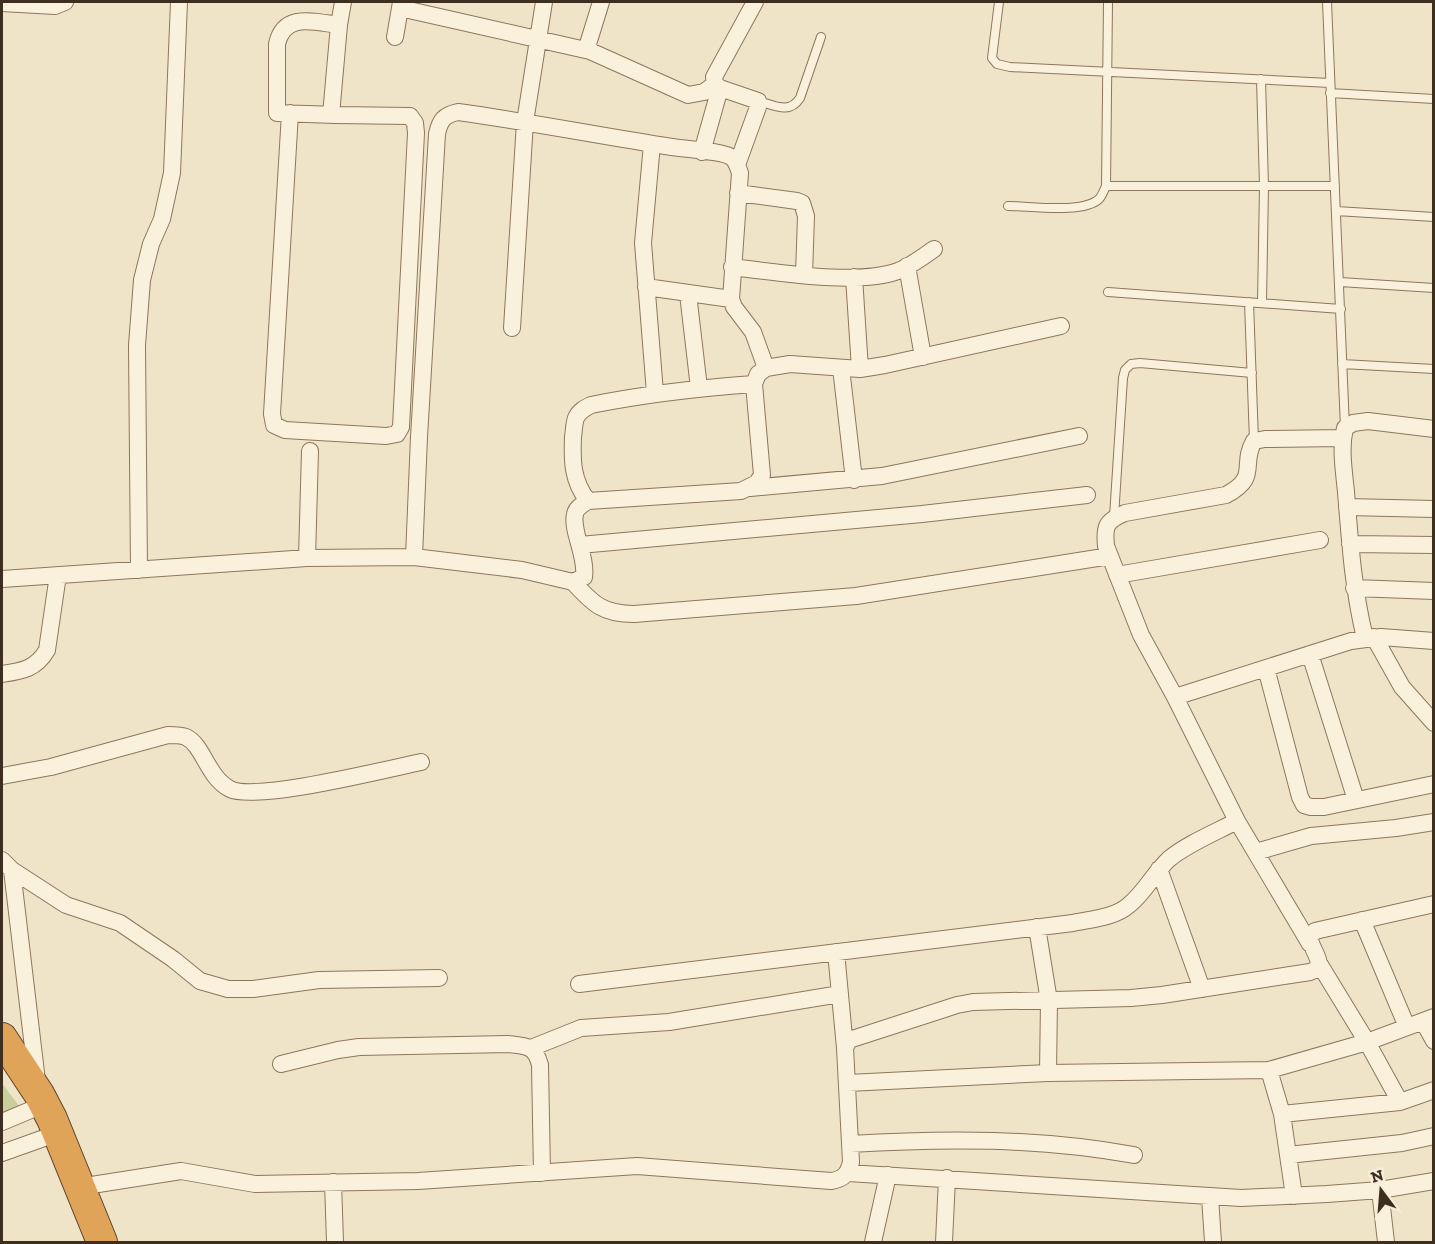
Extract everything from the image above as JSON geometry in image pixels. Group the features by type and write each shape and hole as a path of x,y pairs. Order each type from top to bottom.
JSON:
{"highway":[{"path":"2,1038 36,1101 47,1137 90,1242"},
{"path":"2,1064 52,1119 102,1242"}],"street":[{"path":"2,3 55,6 65,2"},
{"path":"138,570 137,345 142,280 151,244 162,219 172,173 179,2"},
{"path":"331,115 339,25 344,2"},
{"path":"512,328 525,122 544,2"},
{"path":"590,51 588,44 601,2"},
{"path":"702,152 717,86 714,77 755,2"},
{"path":"395,37 401,5 590,51 688,95 704,92 717,86 758,101 758,107 737,165"},
{"path":"290,113 272,414 274,425 285,430 386,436 397,434 401,427 415,123 410,116 331,115 290,113 277,113 277,44 280,32 287,24 302,21 339,25"},
{"path":"414,556 437,134 440,123 447,114 458,112 525,122 719,153 731,157 740,173 731,299 734,307 753,332 766,368"},
{"path":"652,144 643,243 656,393"},
{"path":"738,193 797,201 802,204 806,216 804,275"},
{"path":"732,267 854,278 898,271 934,249"},
{"path":"907,266 923,357"},
{"path":"854,278 860,369"},
{"path":"646,287 731,299"},
{"path":"688,294 699,388"},
{"path":"573,582 584,577 585,566 575,514 580,506 588,501 741,491 758,483 762,475 754,384 758,374 766,368 790,364 860,369 1061,326"},
{"path":"841,368 854,480"},
{"path":"588,501 579,490 573,468 574,427 576,417 583,409 591,405 656,393 754,384"},
{"path":"1400,1102 1238,821 1141,635 1110,556 1105,535 1107,525 1114,517 1125,513 1226,495 1239,488 1245,480 1250,448 1254,441 1344,433 1353,423 1368,421 1434,429"},
{"path":"1344,433 1354,588 1369,638 1393,675 1426,705 1434,723"},
{"path":"750,488 882,476 1079,436"},
{"path":"307,558 310,451"},
{"path":"580,545 922,514 1087,495"},
{"path":"1347,507 1434,509"},
{"path":"1117,575 1320,540"},
{"path":"1350,544 1434,546"},
{"path":"2,579 307,558 414,556 522,570 573,582 588,598 605,610 616,614 634,614 856,596 1110,556"},
{"path":"2,674 32,667 41,660 47,650 58,575"},
{"path":"1354,588 1434,591"},
{"path":"1175,697 1310,654 1369,638 1434,641"},
{"path":"1310,654 1356,800"},
{"path":"1266,668 1304,805 1324,807 1434,784"},
{"path":"2,777 51,767 168,735 187,738 197,747 208,769 221,784 234,791 249,793 274,791 421,762"},
{"path":"579,984 1102,917 1120,911 1130,904 1171,857 1238,821"},
{"path":"1256,852 1311,836 1434,822"},
{"path":"7,865 66,904 120,923 173,959 200,981 228,989 253,989 319,980 439,978"},
{"path":"2,1122 36,1101 7,865"},
{"path":"1159,869 1202,989"},
{"path":"1310,944 1310,936 1315,931 1434,904"},
{"path":"1362,920 1407,1027"},
{"path":"1037,927 1049,1001 1048,1073"},
{"path":"79,1187 181,1171 255,1184 418,1181 637,1166 814,1181 841,1179 848,1173 851,1162 848,1083 836,952"},
{"path":"845,1048 849,1040 957,1005 989,1000 1049,1001 1131,998 1310,972 1316,970 1320,965"},
{"path":"281,1064 359,1047 508,1044 531,1048 581,1028 669,1022 840,993"},
{"path":"848,1083 1048,1073 1269,1070 1367,1042 1428,1019 1434,1041"},
{"path":"531,1048 537,1054 540,1065 542,1173"},
{"path":"1269,1070 1282,1114 1294,1196"},
{"path":"1282,1114 1400,1102 1434,1090"},
{"path":"1288,1155 1402,1143 1434,1136"},
{"path":"2,1154 47,1137"},
{"path":"850,1144 944,1139 995,1140 1068,1145 1134,1155"},
{"path":"848,1173 1241,1198 1380,1190 1434,1181"},
{"path":"873,1242 888,1175"},
{"path":"944,1242 947,1178"},
{"path":"333,1182 335,1242"},
{"path":"1380,1190 1386,1242"},
{"path":"1210,1197 1213,1242"}],"lane":[{"path":"999,2 992,46 992,58 997,64 1010,67 1330,83"},
{"path":"1008,206 1088,206 1100,198 1106,186 1108,2"},
{"path":"1327,2 1340,282 1344,433"},
{"path":"758,101 787,108 794,106 800,98 821,37"},
{"path":"1261,80 1264,186 1262,303"},
{"path":"1330,93 1434,99"},
{"path":"1106,186 1335,186"},
{"path":"1336,211 1434,218"},
{"path":"1340,282 1434,288"},
{"path":"1108,292 1341,309"},
{"path":"1249,302 1254,441"},
{"path":"1114,517 1125,370 1131,364 1140,363 1252,373"},
{"path":"1342,364 1434,369"}],"green space":[{"path":"2,1083 19,1106 2,1113"}]}
